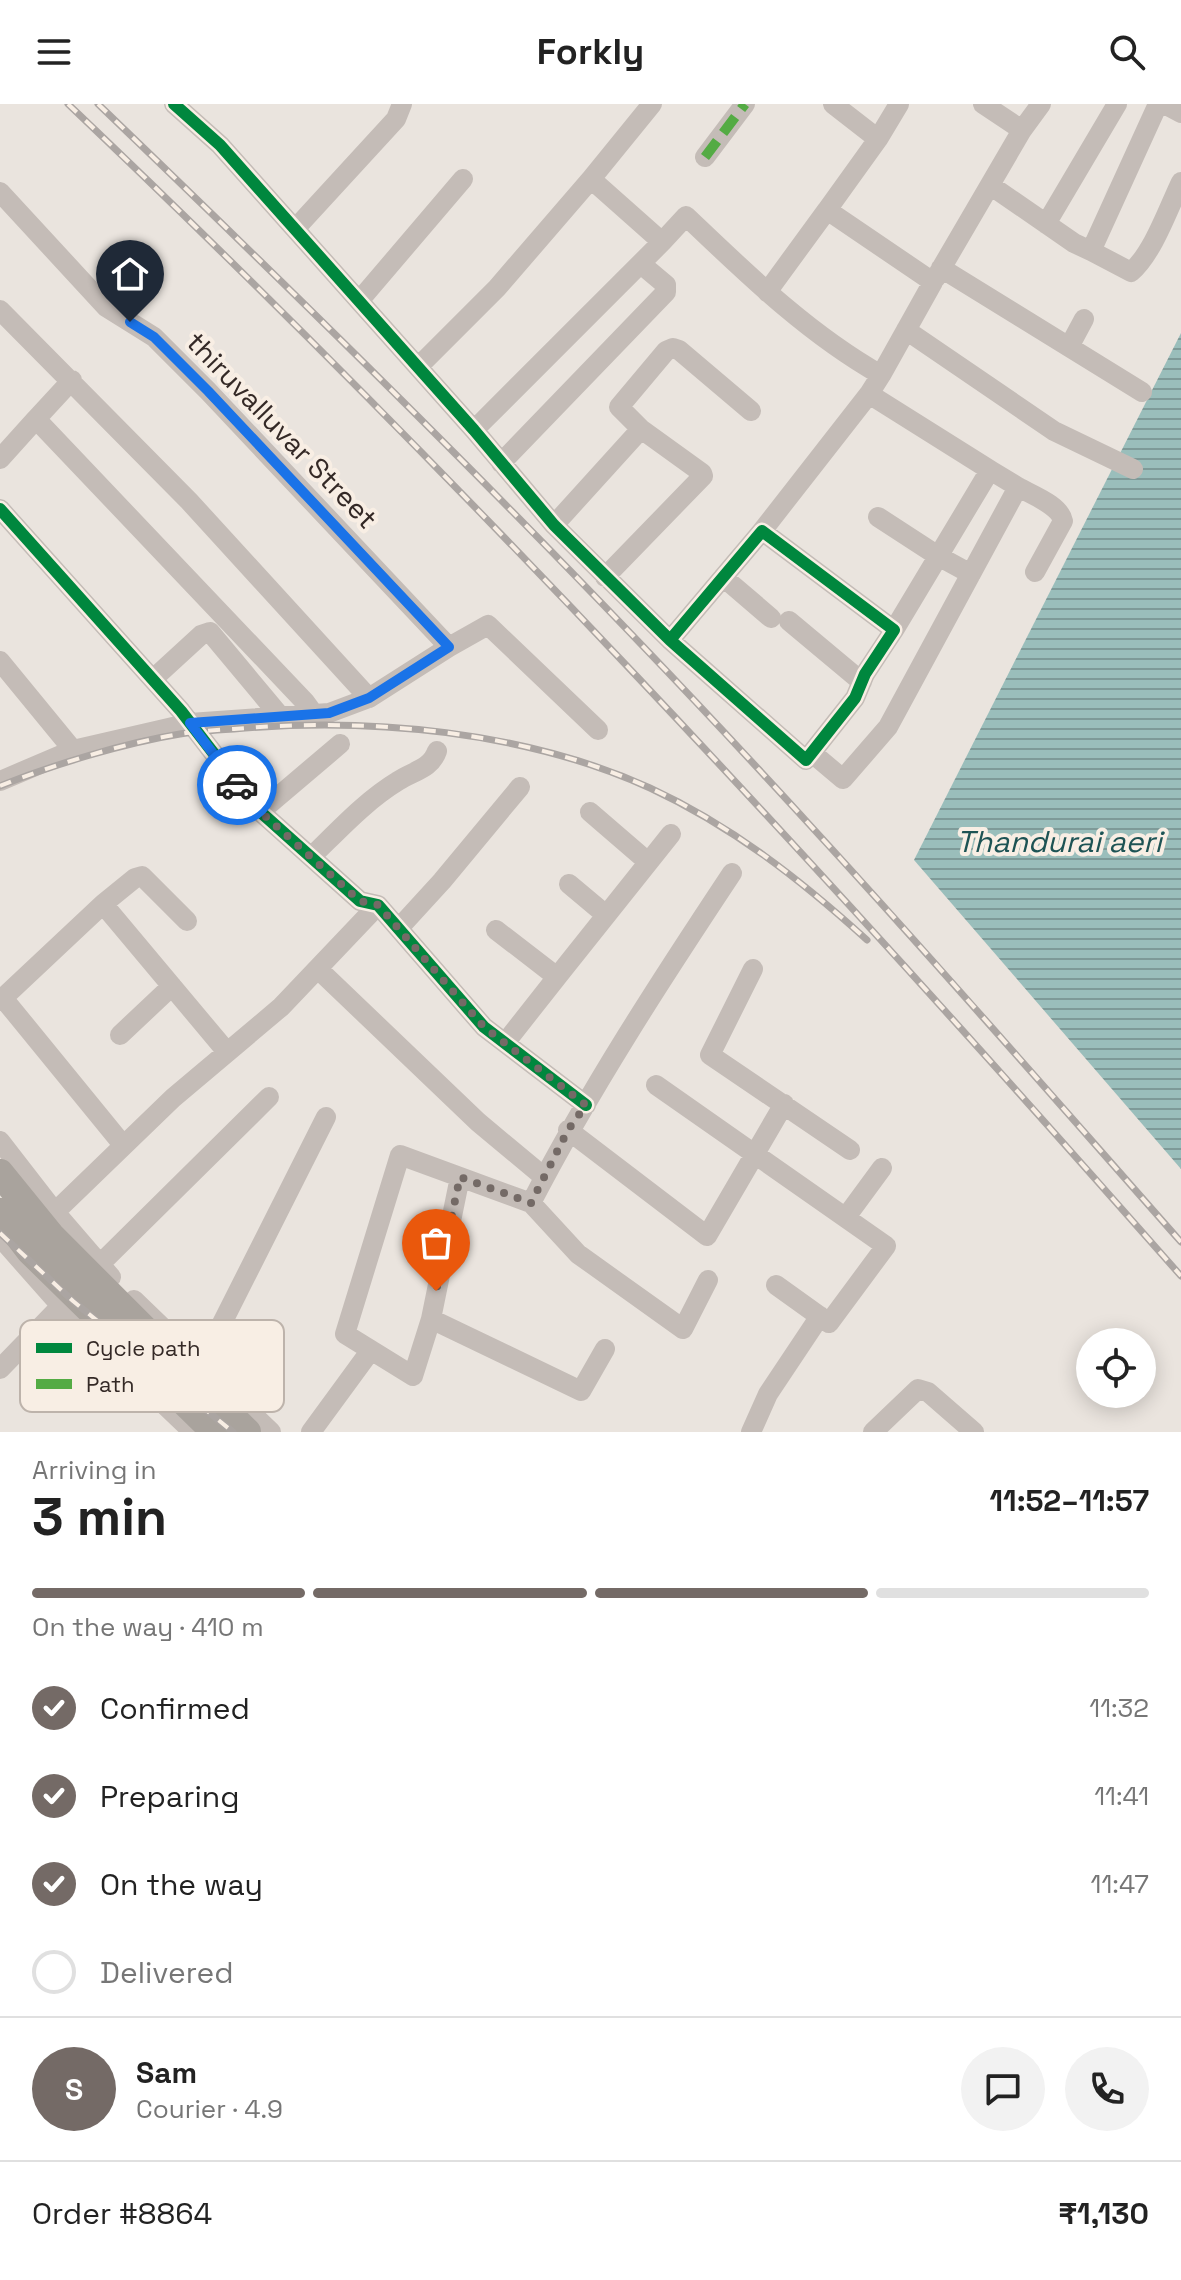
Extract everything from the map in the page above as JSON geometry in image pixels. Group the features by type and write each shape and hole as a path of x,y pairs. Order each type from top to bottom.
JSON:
{"highway":[{"path":"0,1173 52,1237 83,1286 114,1320"},
{"path":"0,1212 30,1251 83,1286 121,1320"},
{"path":"197,1412 215,1432"},
{"path":"225,1412 247,1432"}],"street":[{"path":"174,104 220,145 474,430 554,525 670,640 806,760 855,698 990,470"},
{"path":"295,229 396,119 402,104"},
{"path":"418,367 497,288 652,104"},
{"path":"705,157 745,104"},
{"path":"833,104 878,139"},
{"path":"767,292 878,139 899,104"},
{"path":"983,104 1022,130"},
{"path":"670,640 762,531 869,394 1022,130 1041,104"},
{"path":"1046,224 1117,104"},
{"path":"1091,251 1161,104 1181,113"},
{"path":"359,301 463,179"},
{"path":"591,179 662,242"},
{"path":"990,185 1074,243 1131,272 1147,251 1181,182"},
{"name":"thiruvalluvar Street","path":"0,192 106,307 154,337 208,391 449,647"},
{"path":"827,210 1069,347 1142,392"},
{"path":"474,430 686,216 767,292 840,352 881,375"},
{"path":"501,463 664,295 666,285 641,264"},
{"path":"0,310 189,501 369,698"},
{"path":"1069,347 1084,319"},
{"path":"906,330 1031,417 1084,448 1133,469"},
{"path":"605,577 703,476 623,414 619,407 621,402 666,351 673,348 685,354 751,411"},
{"path":"0,459 72,380"},
{"path":"869,394 1062,514 1063,521 1035,572"},
{"path":"36,419 313,713"},
{"path":"554,525 641,429"},
{"path":"812,753 843,779 888,727 1018,487"},
{"path":"0,509 153,679 260,812 360,901 378,905 484,1027 586,1105"},
{"path":"878,517 971,574"},
{"path":"762,531 894,630"},
{"path":"723,577 862,682"},
{"path":"0,781 73,750 190,723 329,713 369,698 488,625 598,730"},
{"path":"153,679 201,635 210,632 280,716"},
{"path":"0,661 73,750"},
{"path":"260,812 340,744"},
{"path":"311,857 384,790 434,761 437,751"},
{"path":"399,928 520,787"},
{"path":"590,812 648,862"},
{"path":"505,1043 671,834"},
{"path":"531,1203 568,1130 648,999 732,873"},
{"path":"123,1145 2,1000 103,904 135,878 142,876 187,921"},
{"path":"569,884 606,915"},
{"path":"103,904 227,1052"},
{"path":"55,1212 173,1098 281,1007 378,905"},
{"path":"496,930 557,977"},
{"path":"318,969 478,1122 544,1177"},
{"path":"753,969 710,1055 850,1150"},
{"path":"120,1035 172,986"},
{"path":"656,1085 886,1246 829,1323 776,1285"},
{"path":"49,1320 269,1097"},
{"path":"568,1130 707,1236 784,1104"},
{"path":"224,1320 326,1117"},
{"path":"0,1141 55,1212 83,1286 109,1320"},
{"path":"460,1177 431,1319 413,1376 345,1334 400,1155 531,1203 578,1254 683,1329 708,1280"},
{"path":"846,1217 882,1168"},
{"path":"0,1237 134,1320"},
{"path":"751,1432 768,1394 820,1316"},
{"path":"431,1319 581,1391 605,1349"},
{"path":"0,1369 20,1349"},
{"path":"311,1432 371,1350"},
{"path":"873,1432 918,1389 928,1392 974,1432"},
{"path":"178,1412 193,1432"},
{"path":"250,1412 271,1432"}],"water":[{"name":"Thandurai aeri","path":"1181,333 1181,1169 914,860"}],"railway":[{"path":"68,104 357,387 638,677 912,974 1181,1276"},
{"path":"98,104 374,373 644,647 865,885 1181,1242"},
{"path":"0,786 112,749 207,731 339,725 392,727 499,741 602,769 680,803 764,856 817,896 867,940"},
{"path":"0,1233 96,1320"},
{"path":"209,1412 233,1432"}],"marked path":[{"path":"705,157 745,104"}],"cycle path":[{"path":"174,104 220,145 474,430 554,525 670,640 806,760 855,698 865,674 894,630 762,531 670,640"},
{"path":"0,509 181,711 255,807 360,901 378,905 484,1027 586,1105"}],"way so far":[{"path":"237,785 255,807 360,901 378,905 484,1027 586,1105 568,1130 531,1203 460,1177 436,1291"}],"route":[{"path":"130,322 154,337 208,391 449,647 369,698 329,713 190,723 237,785"}]}
